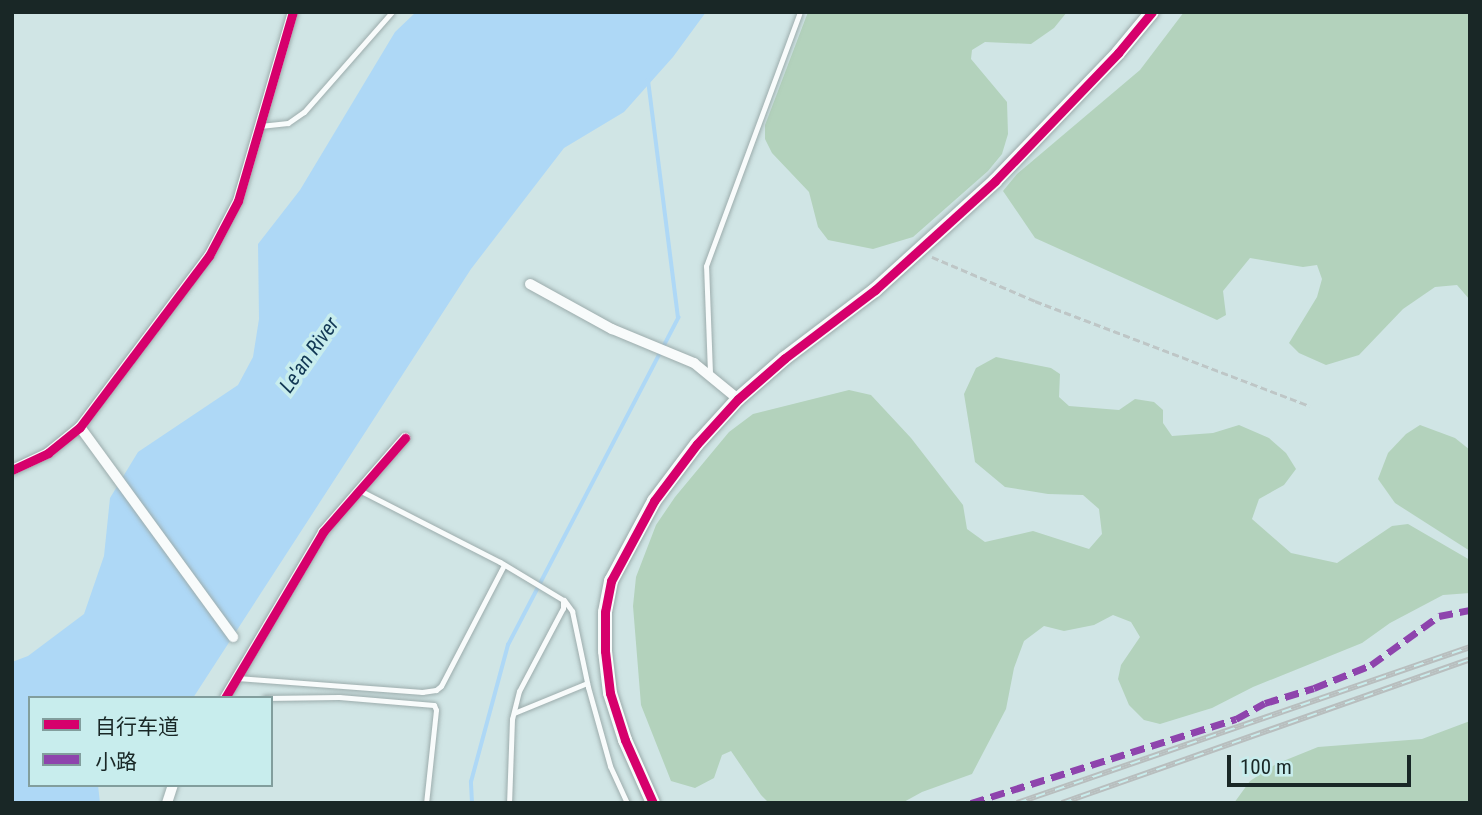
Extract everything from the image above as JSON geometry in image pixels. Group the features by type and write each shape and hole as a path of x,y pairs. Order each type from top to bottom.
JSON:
{"street":[{"path":"12,470 48,453 80,427 209,256 238,201 293,12"},
{"path":"653,803 625,740 610,693 605,651 605,612 611,582 654,501 697,444 738,399 785,358 875,290 995,181 1118,53 1152,12"},
{"path":"530,284 590,317 694,363 738,399"},
{"path":"80,427 233,637"},
{"path":"226,696 323,532 405,438"}],"lane":[{"path":"260,126 288,123 304,112 392,12"},
{"path":"710,376 706,266 799,14"},
{"path":"360,490 504,565 564,600 572,611 587,682 610,766 628,803"},
{"path":"237,678 422,692 436,690 441,686 504,565"},
{"path":"509,803 514,713 519,691 563,608 564,600"},
{"path":"514,713 587,682"},
{"path":"273,698 339,697 434,705 436,710 426,803"}],"path":[{"path":"918,251 1035,301 1310,406"}],"green space":[{"path":"808,12 1067,12 1054,28 1031,44 985,42 972,50 971,59 1007,102 1008,134 1002,154 988,171 913,237 873,249 828,240 818,227 809,192 772,153 765,139 765,125"},
{"path":"1184,12 1470,12 1470,300 1457,285 1435,287 1403,309 1359,355 1326,365 1299,353 1289,343 1317,297 1322,279 1317,265 1303,267 1250,258 1223,291 1226,315 1217,320 1035,238 1003,191 1017,174 1140,70"},
{"path":"996,357 1051,368 1060,374 1059,397 1069,406 1119,410 1135,399 1154,402 1163,410 1163,423 1172,436 1213,433 1239,425 1269,438 1286,453 1296,469 1284,485 1259,499 1252,519 1291,553 1337,563 1392,526 1408,524 1470,560 1470,593 1443,595 1390,623 1362,643 1253,687 1212,708 1160,724 1144,720 1129,705 1118,679 1121,665 1140,637 1131,622 1113,615 1094,625 1064,631 1044,626 1024,641 1014,668 1006,709 972,774 922,792 902,803 769,803 731,751 722,755 714,778 695,788 671,781 641,705 633,606 636,577 656,525 675,497 729,432 753,414 849,390 871,395 911,438 963,505 967,529 985,542 1033,531 1089,549 1102,534 1099,509 1083,495 1048,494 1005,487 975,462 964,394 976,368"},
{"path":"1420,425 1455,438 1470,450 1470,551 1395,503 1378,479 1388,453 1406,434"},
{"path":"1470,721 1470,803 1234,803 1250,781 1276,764 1318,747 1422,739"}],"water":[{"name":"Le'an River","path":"416,12 706,12 673,57 624,112 564,148 471,269 194,696 28,696 28,787 98,787 100,803 12,803 12,662 28,656 84,614 104,556 110,498 138,452 238,385 253,357 259,319 258,244 300,190 395,32"}],"waterway":[{"path":"472,803 471,782 508,645 678,318 648,80"}],"railway":[{"path":"1017,803 1470,647"},
{"path":"1062,803 1470,659"}],"marked path":[{"path":"971,803 1236,719 1265,703 1314,688 1371,665 1439,616 1470,610"}],"cycle path":[{"path":"12,470 48,453 80,427 209,256 238,201 293,12"},
{"path":"653,803 625,740 610,693 605,651 605,612 611,581 654,501 697,444 738,399 785,358 875,290 995,181 1118,53 1152,12"},
{"path":"226,696 323,532 405,438"}]}
